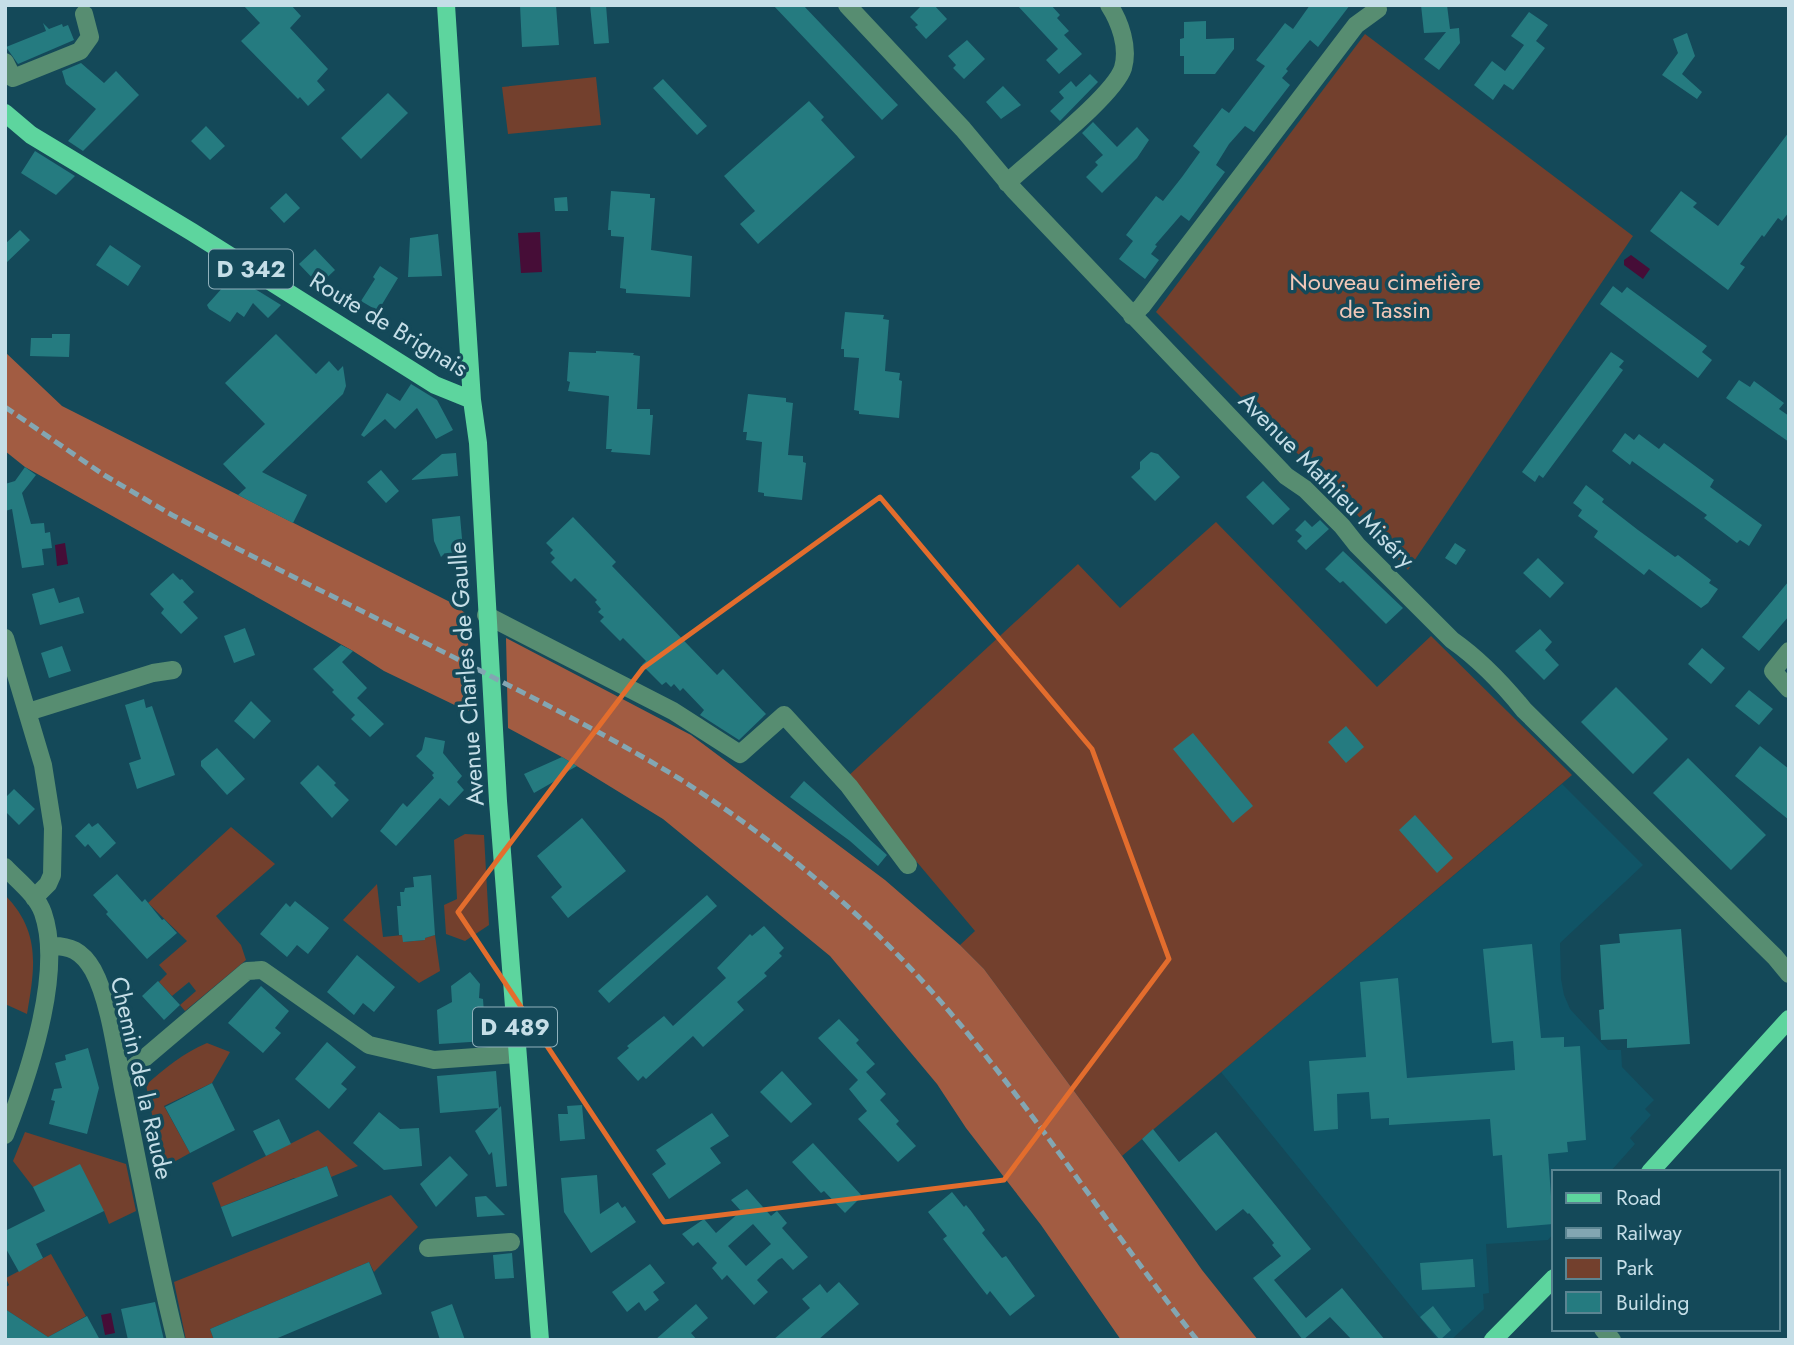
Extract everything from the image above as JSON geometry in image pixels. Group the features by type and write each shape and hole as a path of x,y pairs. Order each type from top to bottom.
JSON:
{"main road":[{"name":"Avenue Charles de Gaulle","path":"446,5 472,400 478,443 486,615 540,1340"},
{"name":"Route de Brignais","path":"5,113 32,135 435,384 472,400"},
{"name":"Route de Brignais","path":"5,125 32,135"},
{"path":"1652,1170 1789,1018"},
{"path":"1493,1340 1552,1280"}],"street":[{"name":"Avenue Mathieu Miséry","path":"846,5 963,129 1007,183 1286,476 1305,489 1357,545 1452,640 1467,650 1789,974"},
{"path":"1007,183 1108,92 1123,67 1123,36 1109,5"},
{"path":"1132,316 1356,25 1378,9"},
{"path":"5,62 13,78 80,51 90,37 84,14"},
{"path":"486,615 673,711 740,754 784,715 849,786 908,865"},
{"path":"5,638 43,765 52,828 52,875 48,884 34,898"},
{"path":"1789,650 1773,671 1789,689"},
{"path":"28,712 153,673 173,670"},
{"path":"5,867 34,898 43,913 49,946 48,978 41,1019 18,1102 5,1135"},
{"name":"Chemin de la Raude","path":"49,946 66,946 77,951 93,970 106,1007 176,1340"},
{"path":"121,1079 247,971 262,970 369,1045 435,1060 517,1054"},
{"path":"428,1248 511,1242"}],"highlighted area":[{"path":"880,497 1092,749 1169,959 1004,1180 664,1222 458,912 643,668"}],"shaded area":[{"path":"540,232 542,272 521,273 518,233"},
{"path":"1631,255 1650,269 1643,279 1624,265 1624,260"},
{"path":"5,352 62,406 452,603 465,613 474,702 472,709 467,711 384,671 25,467 5,451"},
{"path":"65,543 68,564 57,566 55,545"},
{"path":"506,638 691,735 885,880 960,945 984,969 1202,1270 1258,1340 1121,1340 1041,1225 966,1128 937,1084 830,956 663,819 562,757 508,728"},
{"path":"1562,784 1643,865 1560,943 1561,979 1570,1009 1608,1050 1621,1050 1622,1067 1654,1100 1645,1109 1651,1115 1630,1138 1635,1144 1612,1170 1552,1170 1552,1235 1548,1240 1486,1244 1489,1293 1483,1294 1484,1309 1451,1340 1438,1340 1221,1072"},
{"path":"111,1313 115,1333 105,1335 101,1315"}],"green space":[{"name":"Nouveau cimetière de Tassin","path":"1365,34 1633,236 1408,570 1338,494 1156,312"},
{"path":"596,77 601,125 508,134 502,87"},
{"path":"1216,522 1377,687 1431,636 1572,775 1122,1156 984,969 960,945 975,931 846,778 1078,564 1120,608"},
{"path":"231,827 275,864 216,916 241,945 246,960 185,1011 180,1005 196,991 189,982 172,996 159,982 167,974 159,965 187,941 148,903"},
{"path":"465,834 484,835 489,925 465,941 446,934 444,905 457,899 454,840"},
{"path":"377,884 383,937 403,935 403,942 425,940 435,935 440,971 419,983 343,920"},
{"path":"5,895 17,909 30,937 33,965 27,1014 5,1004"},
{"path":"207,1043 230,1052 212,1083 164,1106 190,1153 163,1168 146,1085 175,1061"},
{"path":"318,1130 358,1166 331,1177 327,1166 221,1207 212,1183"},
{"path":"25,1132 126,1164 136,1211 109,1224 104,1211 33,1187 13,1161"},
{"path":"391,1195 418,1227 374,1272 369,1262 210,1329 214,1340 186,1340 174,1282"},
{"path":"51,1254 86,1316 48,1337 5,1309 5,1288 9,1285 6,1278"}],"building":[{"path":"243,5 291,5 301,16 290,28 328,69 317,81 325,90 308,106 241,41 260,23"},
{"path":"520,5 556,5 559,45 522,47"},
{"path":"590,5 606,5 609,43 594,44"},
{"path":"773,5 803,5 898,105 882,120"},
{"path":"922,5 934,5 947,19 926,39 910,17"},
{"path":"1017,5 1051,5 1060,15 1057,18 1069,31 1064,35 1082,54 1059,74 1046,60 1058,49"},
{"path":"1310,5 1350,5 1318,47 1310,40 1286,69 1288,71 1282,78 1290,85 1254,132 1245,126 1229,144 1216,165 1225,172 1189,221 1181,215 1155,245 1157,246 1151,254 1159,260 1145,279 1119,259 1133,241 1126,235 1156,196 1163,201 1182,177 1200,152 1193,146 1222,108 1229,113 1265,66 1256,60 1285,23 1293,29"},
{"path":"1421,5 1447,5 1450,29 1459,28 1460,43 1439,70 1424,59 1446,32 1424,33"},
{"path":"1529,12 1548,25 1536,41 1545,48 1513,90 1504,84 1493,100 1474,85 1492,61 1505,71 1524,45 1511,36"},
{"path":"1206,21 1206,39 1234,38 1234,49 1215,74 1184,74 1180,39 1184,38 1184,22"},
{"path":"43,23 49,29 62,24 63,27 68,25 74,40 18,64 6,47 46,31"},
{"path":"1687,33 1695,56 1682,74 1702,92 1697,99 1662,75 1678,53 1673,39"},
{"path":"967,40 985,59 964,79 953,68 956,65 948,56"},
{"path":"81,63 104,83 116,71 139,95 83,151 68,141 96,109 66,84 62,71"},
{"path":"1090,74 1098,82 1060,121 1050,111 1064,98 1059,92 1071,81 1076,87"},
{"path":"663,79 707,126 697,135 653,88"},
{"path":"1003,86 1021,105 1001,119 986,102"},
{"path":"388,93 408,113 361,159 341,138"},
{"path":"809,101 824,117 821,120 855,157 758,244 740,224 755,211 724,176"},
{"path":"1093,122 1117,147 1137,127 1149,140 1137,158 1102,193 1086,177 1098,165 1095,162 1103,155 1082,133"},
{"path":"206,126 225,146 210,160 191,141"},
{"path":"1789,132 1789,212 1782,221 1778,218 1764,237 1762,235 1740,264 1745,267 1728,290 1650,231 1681,191 1697,203 1693,207 1718,226"},
{"path":"35,151 75,176 56,195 21,173"},
{"path":"611,191 650,194 650,198 655,198 651,250 692,256 690,297 626,293 626,289 620,288 624,237 611,236 611,230 608,230"},
{"path":"286,193 300,208 284,223 270,208"},
{"path":"567,197 568,211 555,211 554,198"},
{"path":"20,230 30,240 5,264 5,244"},
{"path":"438,234 442,276 408,277 410,238"},
{"path":"110,245 141,266 128,286 96,265"},
{"path":"315,249 335,270 319,285 299,264"},
{"path":"380,266 398,278 378,311 361,301"},
{"path":"233,276 281,305 268,318 253,303 244,317 237,312 230,322 207,305"},
{"path":"1613,286 1622,293 1627,287 1707,346 1702,352 1712,360 1698,378 1600,304"},
{"path":"845,312 884,315 883,319 889,320 885,371 900,373 899,380 902,381 899,418 859,414 859,411 854,410 859,358 844,357 844,349 841,349"},
{"path":"52,334 70,334 69,357 30,356 31,338 52,338"},
{"path":"276,334 316,374 329,361 338,371 343,366 346,386 343,394 262,472 307,495 293,523 238,495 246,488 223,464 265,424 225,383"},
{"path":"569,352 634,353 633,355 640,356 637,409 650,409 650,415 653,415 650,455 611,452 612,449 606,449 609,396 568,391"},
{"path":"1611,352 1624,361 1619,367 1623,370 1543,478 1539,475 1535,482 1522,472"},
{"path":"1739,380 1750,387 1754,381 1784,403 1779,409 1789,416 1789,442 1726,398"},
{"path":"411,384 437,400 453,430 436,439 417,408 395,429 385,419 364,437 361,435 387,393 400,401"},
{"path":"748,394 786,398 786,402 793,403 788,455 803,456 803,462 806,463 802,500 764,496 764,493 758,492 762,442 746,440 747,432 743,432"},
{"path":"1625,433 1634,440 1639,434 1659,449 1664,443 1714,480 1710,487 1762,525 1749,546 1740,540 1737,543 1704,518 1707,515 1632,461 1630,465 1612,451"},
{"path":"1151,452 1158,454 1180,477 1155,501 1131,477 1140,469 1140,462"},
{"path":"456,453 458,476 411,480 442,454"},
{"path":"25,467 36,475 22,493 31,524 44,523 45,533 50,532 52,548 42,549 44,565 22,568 12,509 5,511 5,484 15,481"},
{"path":"381,470 399,491 386,503 367,482"},
{"path":"1263,481 1290,509 1273,525 1246,497"},
{"path":"1586,485 1604,499 1602,502 1638,530 1711,580 1709,583 1718,589 1708,603 1701,608 1649,569 1644,575 1594,537 1598,531 1578,516 1582,510 1573,503"},
{"path":"460,516 463,550 451,560 445,553 441,557 434,541 432,519"},
{"path":"573,517 616,562 612,566 717,675 723,669 766,714 739,740 700,715 704,710 683,688 680,691 674,684 671,687 666,682 662,685 642,665 646,661 623,638 620,641 600,621 604,617 598,612 601,609 595,602 597,600 575,578 571,582 551,562 555,558 550,553 553,550 546,543"},
{"path":"1305,520 1312,527 1320,520 1329,529 1306,550 1297,541 1302,536 1295,530"},
{"path":"1455,543 1466,550 1456,565 1445,558"},
{"path":"1343,551 1403,608 1386,624 1343,581 1340,583 1325,569"},
{"path":"1538,558 1564,583 1550,598 1523,573"},
{"path":"173,573 194,592 183,602 198,618 181,634 161,613 164,609 150,594"},
{"path":"1789,581 1789,616 1759,651 1742,637"},
{"path":"54,588 59,603 79,597 84,613 40,625 32,594"},
{"path":"245,628 255,655 234,663 224,636"},
{"path":"1540,629 1552,642 1545,650 1559,665 1544,680 1515,651"},
{"path":"341,645 353,651 342,662 367,688 357,698 384,724 370,737 351,719 355,715 313,669"},
{"path":"62,646 71,671 49,678 41,653"},
{"path":"1702,648 1725,668 1711,684 1688,664"},
{"path":"1616,687 1668,739 1633,774 1581,722"},
{"path":"1749,690 1773,709 1759,725 1735,706"},
{"path":"144,699 146,708 152,706 175,775 137,789 129,763 141,759 125,705"},
{"path":"251,701 271,721 254,739 234,721"},
{"path":"1346,726 1364,747 1346,763 1328,742"},
{"path":"1193,733 1253,806 1233,823 1173,749"},
{"path":"425,737 445,741 443,753 462,776 457,782 464,790 449,806 440,798 396,846 380,831 403,803 407,807 434,778 434,773 416,756 422,750"},
{"path":"1760,746 1789,769 1789,820 1735,776"},
{"path":"217,748 245,779 227,795 201,766 201,761"},
{"path":"562,757 577,766 534,793 524,774"},
{"path":"1688,758 1766,835 1731,870 1653,793"},
{"path":"318,765 349,800 332,818 300,783"},
{"path":"804,781 887,855 878,866 850,841 790,797"},
{"path":"14,789 35,809 19,825 5,811 5,798"},
{"path":"1415,815 1453,858 1437,873 1399,830"},
{"path":"582,818 626,871 568,918 551,897 562,887 537,856"},
{"path":"89,823 92,827 98,823 116,843 100,858 88,844 85,847 75,836"},
{"path":"117,874 142,902 145,899 177,933 147,959 106,914 108,912 93,895"},
{"path":"431,875 435,935 425,940 403,942 402,935 399,935 397,906 401,906 400,892 414,887 413,877"},
{"path":"707,895 717,906 609,1003 598,991"},
{"path":"295,901 329,928 308,954 297,945 287,957 260,934 286,903 290,907"},
{"path":"764,926 784,948 779,953 782,956 764,973 767,976 737,1002 744,1010 703,1047 693,1036 646,1079 643,1076 638,1081 617,1058 629,1048 627,1046 664,1016 673,1026 726,978 717,968 750,934 752,936"},
{"path":"1681,929 1690,1044 1627,1048 1627,1039 1601,1040 1599,1010 1604,1009 1600,945 1620,943 1619,934"},
{"path":"1532,944 1541,1038 1564,1037 1564,1047 1580,1046 1586,1140 1567,1142 1568,1152 1548,1154 1552,1224 1507,1228 1502,1155 1493,1156 1490,1119 1389,1125 1389,1118 1371,1119 1369,1092 1337,1094 1338,1129 1314,1131 1309,1061 1366,1057 1360,982 1398,978 1407,1078 1515,1070 1513,1041 1492,1043 1483,949"},
{"path":"357,955 395,987 374,1012 363,1003 354,1015 327,992"},
{"path":"470,972 480,984 479,998 483,999 486,1041 439,1044 437,1010 452,1002 451,986"},
{"path":"158,981 180,1005 164,1020 142,996"},
{"path":"261,986 289,1011 275,1028 281,1033 263,1053 228,1023"},
{"path":"839,1019 859,1040 856,1043 875,1064 866,1072 886,1094 880,1100 899,1121 896,1124 916,1146 898,1162 858,1119 867,1111 849,1089 858,1080 818,1038"},
{"path":"327,1042 356,1067 341,1084 347,1089 329,1109 295,1079"},
{"path":"88,1048 99,1088 87,1134 49,1124 55,1101 51,1100 54,1089 62,1088 55,1063 66,1060 65,1055"},
{"path":"496,1071 499,1108 440,1113 437,1076"},
{"path":"782,1071 812,1104 791,1123 760,1092"},
{"path":"212,1083 235,1130 190,1153 165,1107"},
{"path":"582,1105 585,1139 560,1141 558,1114 568,1114 567,1106"},
{"path":"501,1106 507,1186 496,1187 492,1152 489,1155 475,1131"},
{"path":"379,1112 400,1129 419,1128 422,1166 384,1170 353,1143"},
{"path":"712,1113 729,1136 710,1148 721,1163 669,1199 652,1174 666,1164 656,1150"},
{"path":"279,1119 291,1144 266,1156 253,1131"},
{"path":"1153,1129 1179,1162 1216,1132 1311,1249 1274,1280 1306,1318 1342,1288 1385,1340 1352,1340 1330,1317 1303,1340 1253,1278 1281,1256 1272,1245 1274,1243 1243,1209 1216,1231 1142,1139"},
{"path":"813,1143 862,1196 845,1213 824,1191 821,1193 792,1162"},
{"path":"450,1156 468,1175 436,1207 420,1184"},
{"path":"80,1164 104,1211 36,1244 43,1258 19,1272 5,1247 5,1231 45,1211 33,1187"},
{"path":"327,1166 338,1196 232,1237 221,1207"},
{"path":"597,1175 600,1214 618,1202 622,1208 625,1206 636,1222 591,1253 564,1212 561,1178"},
{"path":"747,1189 771,1216 777,1211 787,1223 782,1228 808,1257 793,1270 782,1258 778,1260 757,1280 768,1292 754,1305 727,1275 722,1280 712,1268 717,1263 698,1242 693,1246 682,1234 704,1219 716,1233 741,1211 731,1200","holes":["753,1224 771,1244 746,1266 728,1246"]},
{"path":"952,1192 964,1207 966,1205 971,1211 985,1230 982,1233 1002,1258 1006,1256 1035,1296 1010,1316 990,1291 987,1295 943,1239 947,1236 928,1212"},
{"path":"486,1196 505,1215 477,1217 475,1197"},
{"path":"512,1253 514,1278 495,1279 493,1255"},
{"path":"1473,1259 1475,1287 1422,1290 1420,1263"},
{"path":"369,1262 382,1294 273,1340 214,1340 210,1329"},
{"path":"650,1264 665,1283 653,1292 659,1300 645,1311 639,1302 627,1312 612,1292"},
{"path":"839,1282 859,1304 818,1340 773,1340 810,1308 802,1299 820,1284 827,1293"},
{"path":"155,1302 164,1340 128,1340 121,1309"},
{"path":"452,1304 465,1340 440,1340 431,1312"},
{"path":"696,1304 708,1318 691,1333 697,1340 655,1340"},
{"path":"1433,1306 1451,1330 1440,1340 1420,1317"},
{"path":"5,1309 48,1337 87,1316 100,1340 5,1340"}],"railway":[{"path":"5,407 104,475 172,515 629,749 680,779 785,853 881,938 967,1033 1197,1340"}]}
